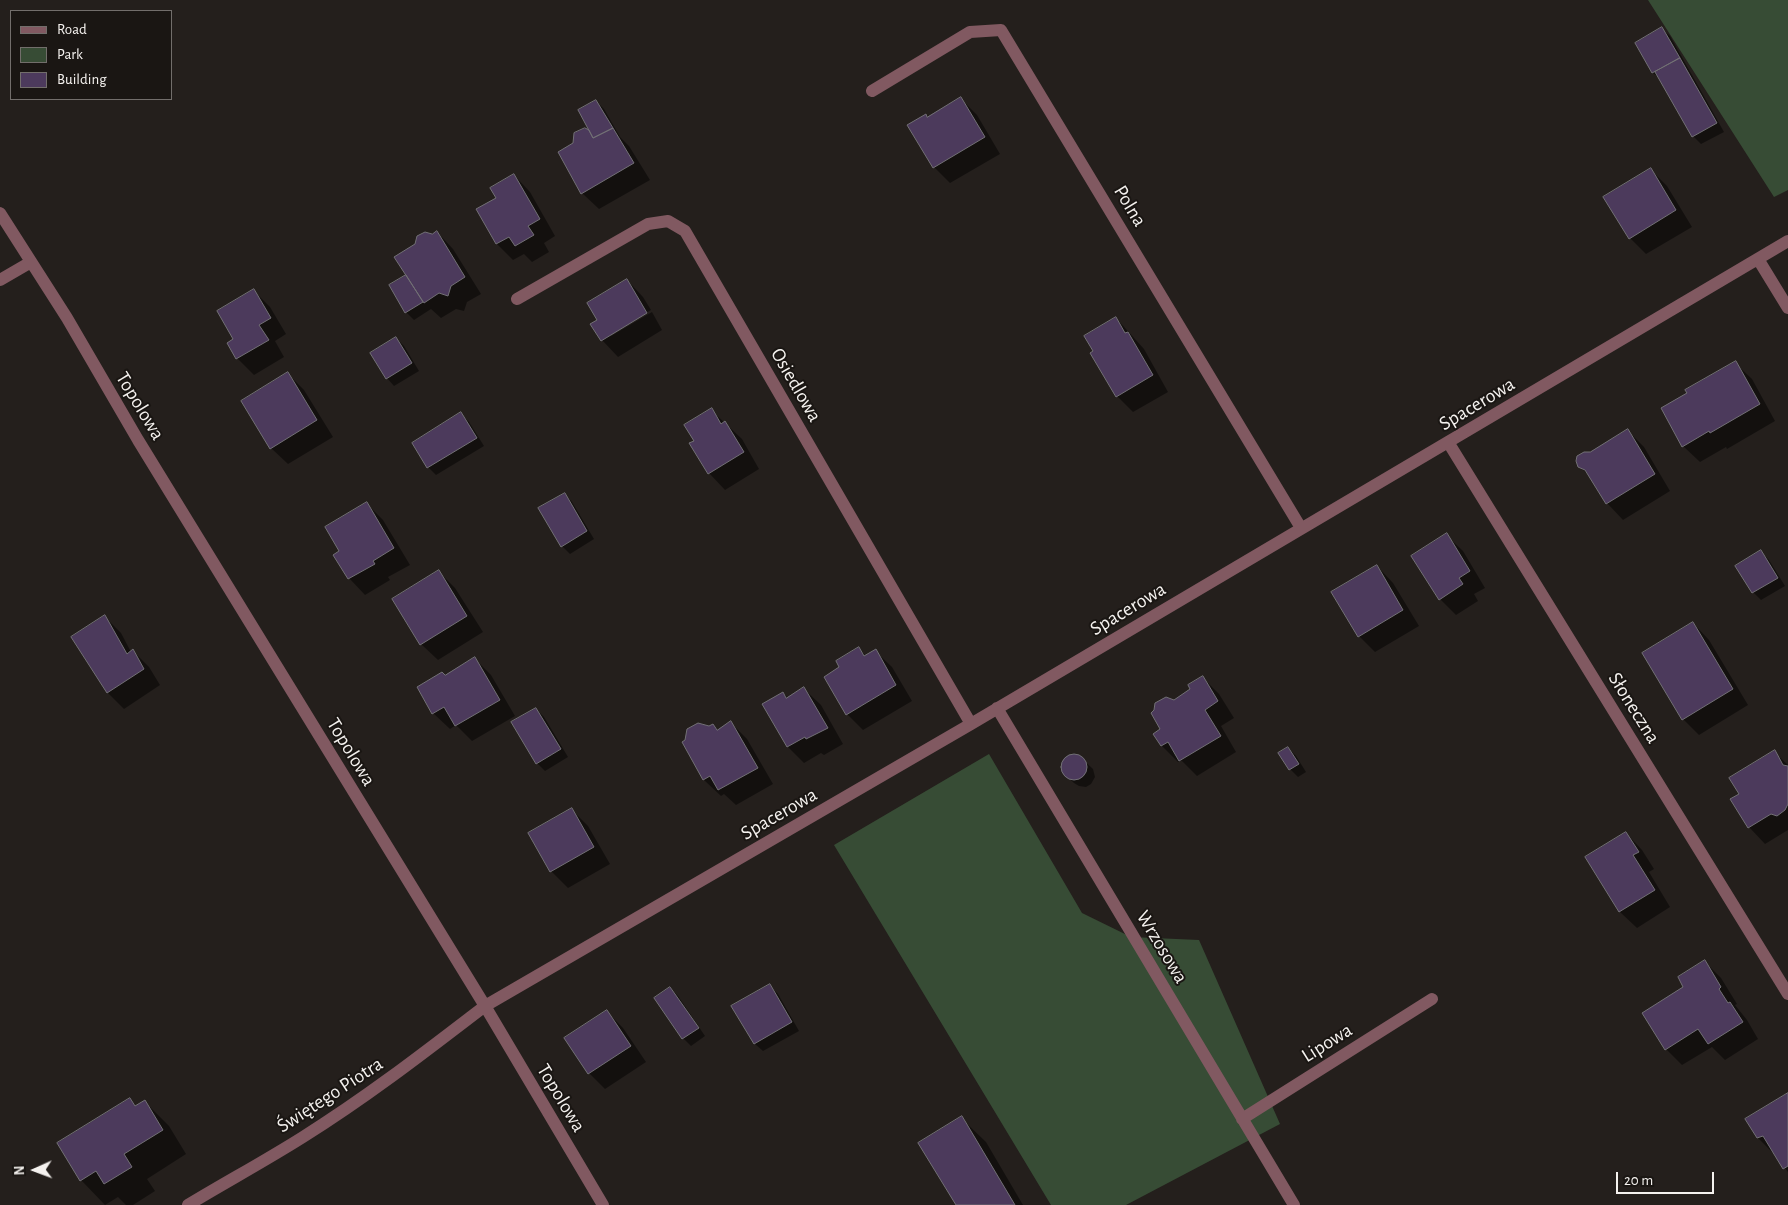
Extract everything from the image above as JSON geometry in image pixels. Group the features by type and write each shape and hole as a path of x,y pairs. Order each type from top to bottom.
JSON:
{"street":[{"name":"Polna","path":"872,91 970,32 1002,30 1301,528"},
{"name":"Topolowa","path":"0,213 67,318 138,440 485,1006 603,1205"},
{"name":"Osiedlowa","path":"517,299 648,224 668,221 685,231 971,724"},
{"name":"Spacerowa","path":"485,1006 971,724 1788,241"},
{"path":"1758,259 1788,308"},
{"path":"0,280 31,262"},
{"name":"Słoneczna","path":"1448,442 1788,994"},
{"name":"Wrzosowa","path":"997,708 1294,1205"},
{"name":"Lipowa","path":"1242,1119 1432,999"},
{"name":"Świętego Piotra","path":"188,1205 302,1138 363,1098 424,1055 485,1006"}],"green space":[{"path":"1648,0 1788,0 1788,190 1774,197"},
{"path":"989,754 1082,913 1131,937 1199,940 1280,1124 1126,1205 1051,1205 834,845"}],"building":[{"path":"1662,27 1680,58 1652,73 1635,43"},
{"path":"1680,58 1717,123 1692,137 1655,72"},
{"path":"961,97 985,137 933,168 907,125 926,114 927,117"},
{"path":"596,100 613,128 593,138 578,110"},
{"path":"585,128 589,130 593,138 613,128 634,163 581,194 558,152 573,143 574,133"},
{"path":"1651,168 1676,210 1629,239 1603,197"},
{"path":"514,174 540,219 528,226 534,235 515,246 509,237 496,244 476,209 496,198 490,188"},
{"path":"437,231 465,277 451,286 448,296 439,293 424,303 394,257 415,244 417,236 425,232 432,234"},
{"path":"406,275 423,302 405,313 389,285"},
{"path":"627,279 647,313 601,341 590,324 597,320 587,303"},
{"path":"254,289 271,318 259,325 269,340 236,359 227,343 233,339 217,311"},
{"path":"1116,317 1125,333 1128,332 1153,375 1116,397 1090,353 1093,351 1084,336"},
{"path":"396,337 412,363 386,379 370,353"},
{"path":"1736,361 1760,404 1682,447 1661,408 1687,393 1685,390"},
{"path":"288,372 317,420 270,449 241,401"},
{"path":"712,408 721,424 725,421 744,452 708,474 689,443 694,441 684,425"},
{"path":"461,412 477,438 427,468 412,443"},
{"path":"1628,429 1655,474 1606,504 1585,470 1578,467 1577,456 1584,452 1590,452"},
{"path":"565,493 587,531 561,547 538,508"},
{"path":"367,502 394,548 373,561 375,564 348,579 333,555 339,551 325,527"},
{"path":"1447,533 1470,571 1459,578 1463,584 1439,600 1411,556"},
{"path":"1761,550 1778,578 1752,593 1735,566"},
{"path":"1377,565 1403,610 1358,637 1331,592"},
{"path":"439,570 467,616 420,645 392,599"},
{"path":"105,615 127,654 133,649 144,669 107,693 71,637"},
{"path":"1693,622 1733,689 1682,720 1642,653"},
{"path":"859,647 864,656 876,649 896,685 846,715 824,677 839,667 836,661"},
{"path":"475,657 500,700 455,726 444,707 432,714 417,687 442,672 445,675"},
{"path":"1203,676 1218,701 1205,710 1221,736 1179,761 1168,742 1161,746 1153,734 1160,729 1151,713 1154,710 1155,703 1166,697 1174,700 1190,689 1188,685"},
{"path":"804,687 828,728 806,739 805,737 787,747 762,704 783,692 786,698"},
{"path":"536,708 561,749 536,764 511,722"},
{"path":"731,721 758,768 718,790 710,776 703,780 682,742 685,740 687,729 698,723 709,726 713,724 717,730"},
{"path":"1288,747 1299,764 1289,770 1278,753"},
{"path":"1775,750 1783,765 1788,766 1788,804 1785,810 1777,816 1771,814 1748,828 1730,799 1739,794 1729,778"},
{"path":"1074,754 1083,758 1087,767 1083,776 1074,780 1065,776 1061,767 1065,758"},
{"path":"572,808 594,847 550,872 528,833"},
{"path":"1626,832 1639,852 1633,855 1655,890 1619,912 1585,857"},
{"path":"1705,960 1721,987 1719,989 1743,1022 1708,1044 1698,1029 1665,1050 1642,1013 1683,987 1678,977"},
{"path":"770,984 792,1022 754,1044 731,1006"},
{"path":"670,987 699,1028 682,1039 654,998"},
{"path":"607,1010 631,1046 588,1074 564,1038"},
{"path":"1788,1093 1788,1166 1783,1169 1763,1136 1757,1138 1745,1119"},
{"path":"130,1098 135,1106 145,1100 163,1130 124,1154 132,1167 104,1184 96,1171 80,1181 57,1143"},
{"path":"962,1116 1015,1205 956,1205 918,1143"}]}
